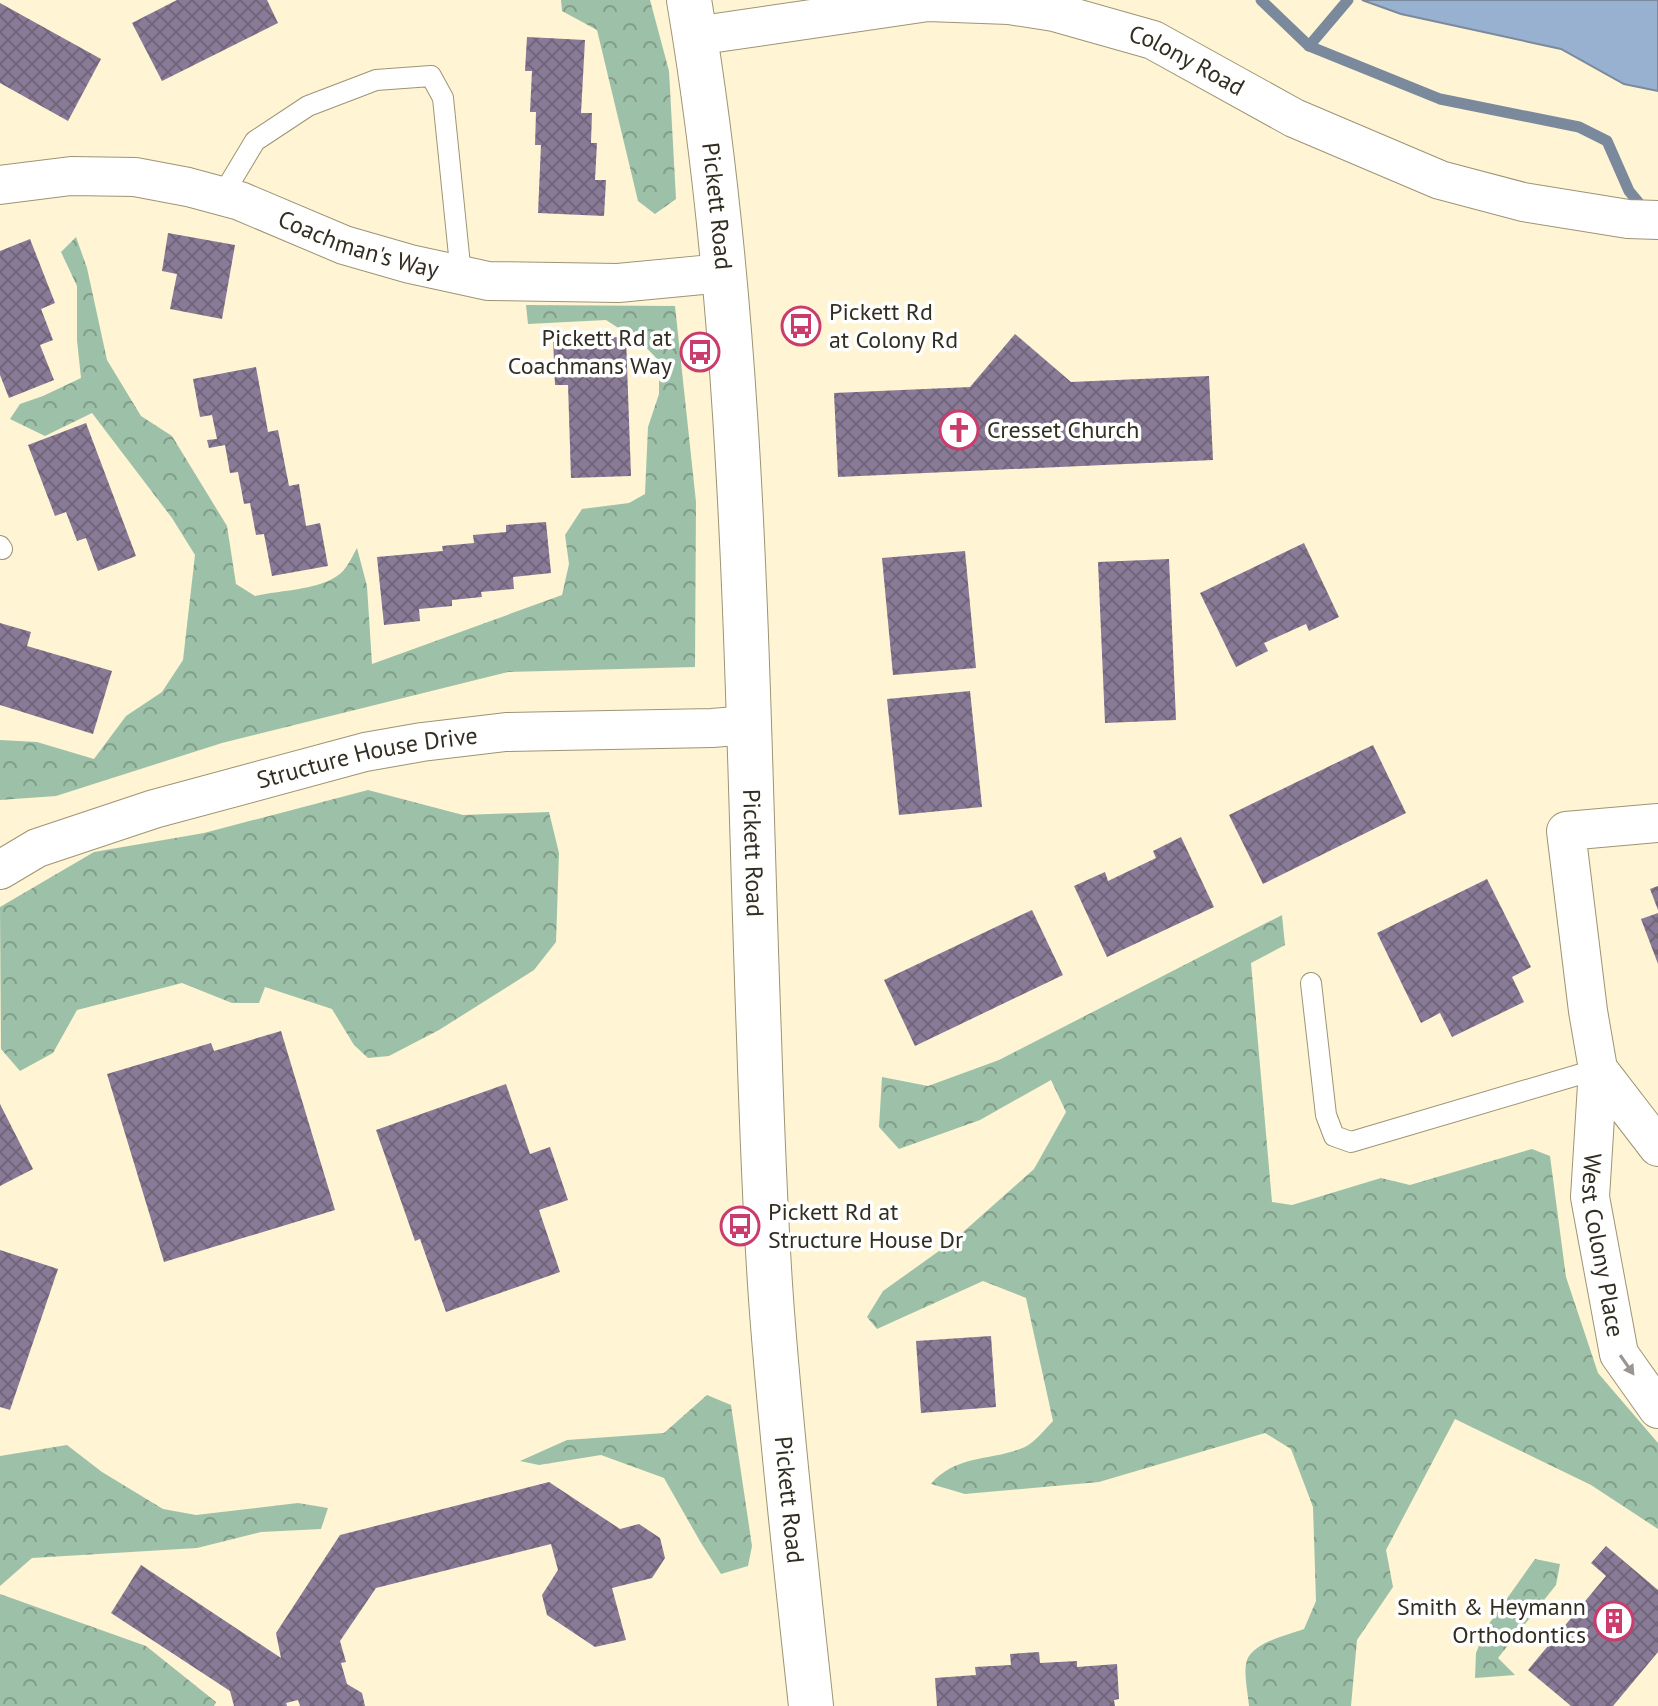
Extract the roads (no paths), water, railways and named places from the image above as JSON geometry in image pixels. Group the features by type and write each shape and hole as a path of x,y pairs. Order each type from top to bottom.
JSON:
{"street":[{"name":"Colony Road","path":"692,18 928,2 1009,5 1054,12 1153,40 1294,118 1440,180 1523,202 1628,219 1658,220"},
{"name":"Pickett Road","path":"692,18 723,273 734,427 749,725 758,1036 771,1307 811,1706"},
{"name":"Coachman's Way","path":"0,185 71,176 135,177 222,196 344,245 410,264 488,281 618,283 723,273"},
{"name":"Structure House Drive","path":"0,870 37,848 154,809 365,752 506,732 749,725"},
{"name":"West Colony Place","path":"1658,823 1566,831 1598,1069 1590,1197 1619,1354 1658,1409"},
{"name":"West Colony Place","path":"1598,1069 1658,1147"}],"lane":[{"path":"222,196 255,141 308,106 376,80 431,76 443,98 461,275"},
{"path":"1311,983 1326,1115 1334,1136 1351,1142 1598,1069"}],"water":[{"path":"1362,0 1658,0 1658,91 1624,84 1561,49 1401,14"}],"waterway":[{"path":"1261,0 1309,46 1440,99 1579,127 1607,141 1629,191 1644,209"},
{"path":"1309,46 1348,0"}],"place":[{"name":"Pickett Rd at Colony Rd","path":"801,326"},
{"name":"Pickett Rd at Coachmans Way","path":"700,352"},
{"name":"Cresset Church","path":"959,430"},
{"name":"Pickett Rd at Structure House Dr","path":"740,1226"},
{"name":"Smith & Heymann Orthodontics","path":"1614,1621"}]}
